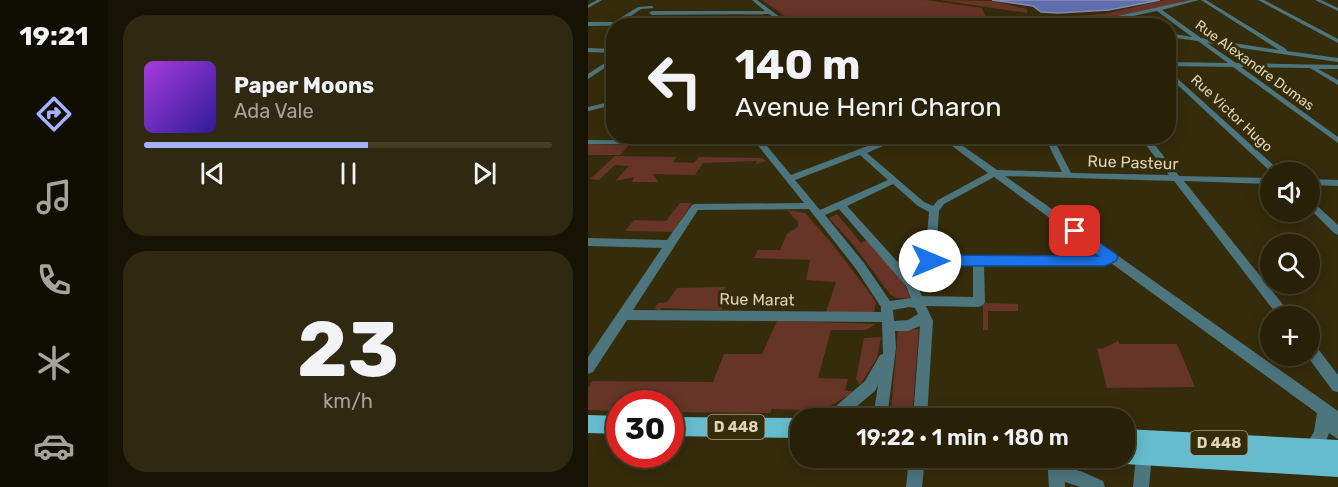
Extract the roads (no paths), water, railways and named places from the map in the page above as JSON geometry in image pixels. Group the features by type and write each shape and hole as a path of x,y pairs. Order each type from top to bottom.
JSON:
{"main road":[{"path":"588,424 606,425"},
{"name":"D 448","path":"684,426 790,428"},
{"name":"D 448","path":"1135,439 1338,450"},
{"name":"D 448","path":"1135,454 1338,467"}],"street":[{"path":"588,7 600,0"},
{"path":"652,10 659,0"},
{"path":"754,0 779,18"},
{"path":"1109,18 1197,0"},
{"path":"1203,0 1338,83"},
{"path":"1260,0 1338,41"},
{"path":"1317,0 1338,10"},
{"path":"625,18 640,8 675,13 771,12"},
{"name":"Rue Alexandre Dumas","path":"1158,9 1170,18"},
{"path":"652,10 657,18"},
{"name":"Rue Alexandre Dumas","path":"1176,22 1338,141"},
{"path":"588,24 606,25"},
{"path":"1176,36 1338,60"},
{"path":"588,50 606,51"},
{"path":"588,77 606,64"},
{"path":"1176,64 1338,67"},
{"name":"Rue Victor Hugo","path":"1176,79 1265,162"},
{"path":"588,109 606,104"},
{"path":"588,118 603,105"},
{"path":"588,142 606,142"},
{"path":"761,144 861,266 888,315 902,327 913,325 921,307"},
{"path":"789,179 882,144"},
{"path":"958,144 995,174 1327,415 1338,432"},
{"path":"1052,144 1068,175"},
{"path":"1149,144 1277,306"},
{"path":"861,152 921,204 934,210"},
{"path":"995,174 941,202 934,210 930,261 1105,261 1111,257"},
{"name":"Rue Pasteur","path":"995,174 1260,181"},
{"path":"588,368 695,207 815,210 841,205 893,181"},
{"path":"1320,182 1338,183"},
{"path":"841,205 911,285 927,321 921,408"},
{"path":"1320,214 1338,231"},
{"path":"588,242 669,243"},
{"path":"888,315 909,302 921,307 979,302 978,261"},
{"name":"Rue Marat","path":"625,315 880,318 888,315"},
{"path":"881,408 890,348 888,315"},
{"path":"845,408 870,386 890,348"},
{"path":"1320,362 1338,386"},
{"path":"1312,448 1321,435 1327,415"},
{"path":"1135,454 1141,487"},
{"path":"1298,465 1338,460"},
{"path":"914,487 916,468"},
{"path":"1056,472 1097,487"}],"water":[{"path":"992,0 1160,0 1109,10 1058,13 1041,12 1033,6"}]}
